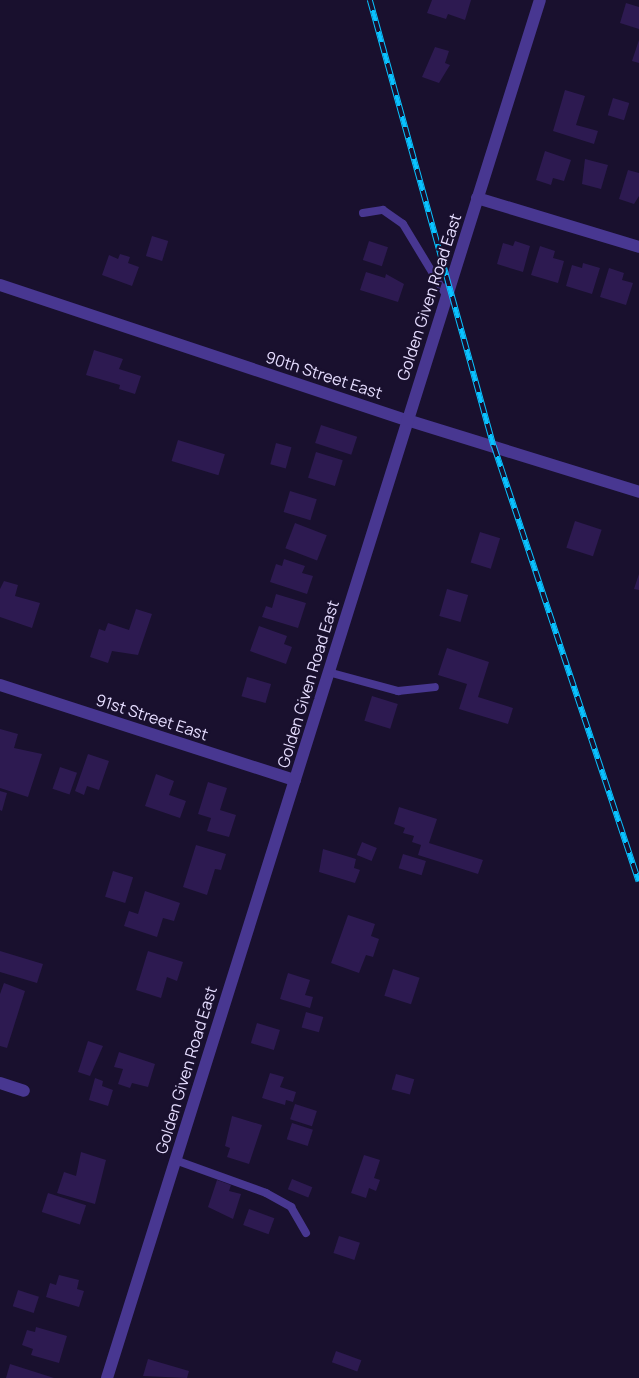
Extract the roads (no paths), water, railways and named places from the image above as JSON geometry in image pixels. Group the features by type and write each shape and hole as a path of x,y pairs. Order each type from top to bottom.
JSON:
{"street":[{"name":"Golden Given Road East","path":"107,1378 540,0"},
{"path":"477,198 639,247"},
{"name":"90th Street East","path":"0,285 407,420 639,492"},
{"name":"91st Street East","path":"0,685 295,780"},
{"path":"0,1083 24,1091"}],"lane":[{"path":"363,212 383,210 403,224 446,295"},
{"path":"328,672 398,691 435,687"},
{"path":"176,1160 266,1193 291,1207 306,1233"}],"railway":[{"path":"370,0 494,446 639,882"}]}
